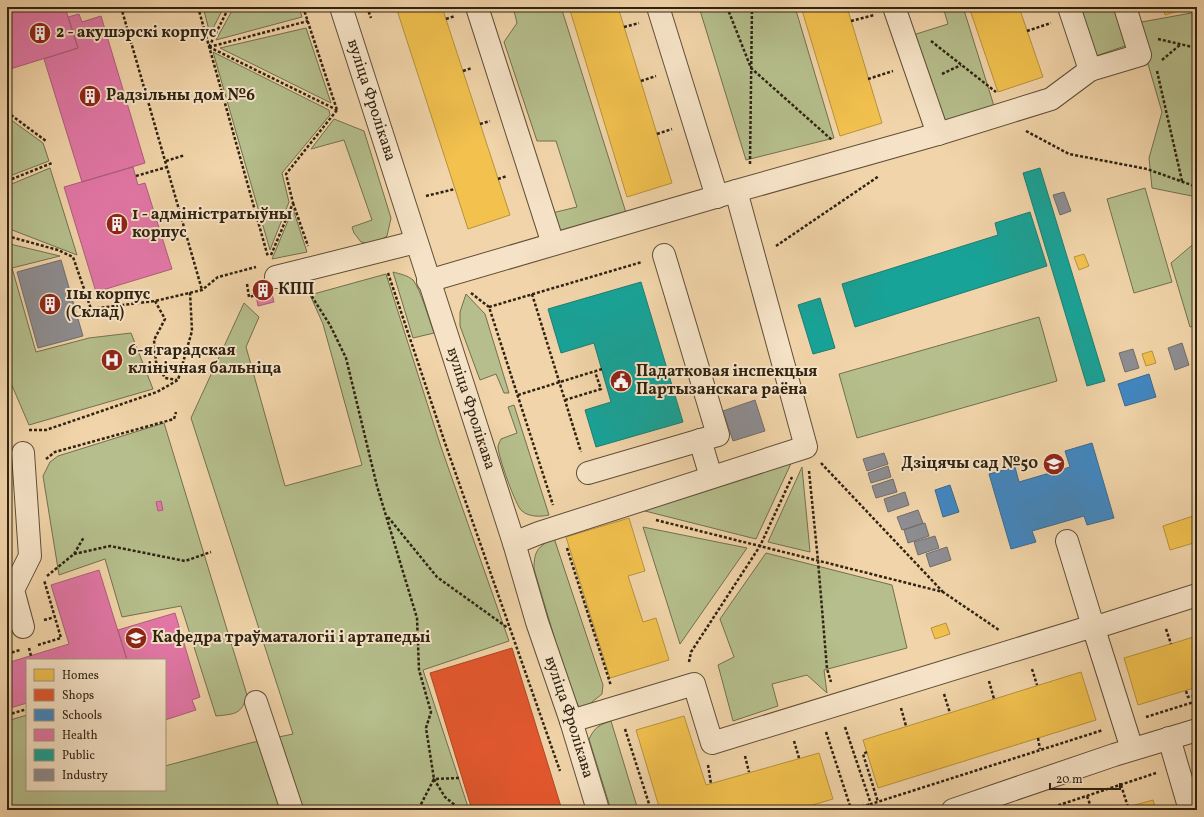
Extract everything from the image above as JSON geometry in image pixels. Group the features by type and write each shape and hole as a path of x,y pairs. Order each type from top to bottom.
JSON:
{"street":[{"name":"вуліца Фролікава","path":"341,7 428,281 514,543 537,622 572,721 598,810"},
{"path":"477,7 553,244"},
{"path":"1068,7 1090,70"},
{"path":"428,281 938,134 1052,99 1090,70 1140,55 1125,7"},
{"path":"885,10 938,134"},
{"path":"514,543 539,532 560,527 806,447 734,192 652,14"},
{"path":"268,271 416,242"},
{"path":"588,473 718,435 664,255"},
{"path":"700,440 711,477"},
{"path":"22,626 13,590 30,556 23,453"},
{"path":"1067,541 1132,749"},
{"path":"572,721 694,684 712,743 1197,595"},
{"path":"256,702 292,810"},
{"path":"953,810 1132,749 1197,730"},
{"path":"1169,738 1190,810"}],"path":[{"path":"121,7 202,290"},
{"path":"198,7 269,261 293,203"},
{"path":"209,47 229,7"},
{"path":"303,7 337,110"},
{"path":"727,7 751,68 835,144"},
{"path":"734,192 751,68 752,7"},
{"path":"851,21 885,10"},
{"path":"624,27 652,14"},
{"path":"209,47 308,20"},
{"path":"1027,31 1052,22"},
{"path":"1134,34 1197,48"},
{"path":"925,36 1001,96 1025,107"},
{"path":"1161,62 1181,44"},
{"path":"209,47 337,110"},
{"path":"1156,66 1182,181"},
{"path":"868,79 900,69"},
{"path":"641,81 664,74"},
{"path":"308,247 293,203 286,174 337,110"},
{"path":"7,112 46,141"},
{"path":"657,134 675,128"},
{"path":"1022,128 1069,154 1147,169 1197,187"},
{"path":"166,161 185,155"},
{"path":"7,181 52,163"},
{"path":"136,176 167,167"},
{"path":"772,249 880,176"},
{"path":"425,197 455,189"},
{"path":"7,236 58,250 73,257 91,309 155,301 202,290 218,277 268,271"},
{"path":"489,307 664,255"},
{"path":"387,270 445,443 562,775"},
{"path":"449,275 489,307 652,810"},
{"path":"247,284 249,297 256,295"},
{"path":"25,430 46,430 156,392 178,380 192,331 190,292"},
{"path":"309,292 330,325 346,358 377,486 418,618 419,670 431,712 426,728 434,779 445,797 461,810"},
{"path":"532,294 588,473"},
{"path":"155,301 165,319 154,340 156,362 165,378 178,380"},
{"path":"518,396 602,369"},
{"path":"565,400 601,388 596,372"},
{"path":"44,460 55,452 174,419 176,412"},
{"path":"686,686 691,652 760,546 806,447"},
{"path":"806,447 818,561 827,669 838,704"},
{"path":"806,447 943,592 1024,647"},
{"path":"386,515 437,577 510,629"},
{"path":"655,520 943,592"},
{"path":"43,579 74,554 84,537"},
{"path":"74,554 110,546 185,561 211,552"},
{"path":"45,574 43,579 61,638"},
{"path":"29,648 31,656"},
{"path":"1186,691 1188,697 1197,696"},
{"path":"948,708 950,713"},
{"path":"7,715 26,709"},
{"path":"905,720 906,726"},
{"path":"839,728 845,726 870,804"},
{"path":"832,729 826,731 851,809"},
{"path":"847,810 878,802 1040,749 1107,729"},
{"path":"1038,738 1040,749"},
{"path":"867,752 863,754 878,802"},
{"path":"1044,810 1177,766"},
{"path":"707,768 710,784"},
{"path":"748,768 749,772"},
{"path":"434,779 459,778"},
{"path":"418,810 434,779"},
{"path":"1121,785 1128,807"},
{"path":"1087,796 1092,810"}],"green space":[{"path":"203,7 224,7 210,34"},
{"path":"234,7 299,7 302,17 216,40"},
{"path":"513,7 561,7 628,219 558,239 552,213 577,207 556,141 537,141 504,42 517,23"},
{"path":"699,7 795,7 834,138 746,160"},
{"path":"943,7 963,7 994,106 941,123 913,35 948,24"},
{"path":"1077,7 1116,7 1128,45 1093,57"},
{"path":"1197,12 1197,197 1152,188 1149,158 1162,112 1136,23"},
{"path":"306,28 331,103 220,48"},
{"path":"213,52 329,110 330,115 282,173 289,202 270,250"},
{"path":"7,117 43,143 49,161 7,177"},
{"path":"334,119 364,131 391,218 387,236 371,243 361,242 354,233 352,227 372,220 344,140 311,149"},
{"path":"50,168 77,255 7,228 7,186"},
{"path":"1145,188 1172,282 1134,293 1107,199"},
{"path":"293,209 307,252 272,259"},
{"path":"1197,241 1197,325 1190,327 1171,263"},
{"path":"7,242 60,256 12,268 36,352 89,338 131,333 153,389 29,425 7,374"},
{"path":"393,272 413,280 422,298 434,333 413,338"},
{"path":"386,274 441,447 509,641 423,670 469,810 7,810 7,721 26,715 26,791 166,791 166,766 250,743 293,734 191,418 244,303 259,317 246,347 285,486 362,465 323,324 310,295"},
{"path":"466,294 485,314 509,393 504,393 496,374 480,380 460,326 460,312"},
{"path":"1039,317 1057,381 857,438 839,374"},
{"path":"514,405 549,515 535,516 522,511 516,501 504,470 498,446 501,439 517,433 508,407"},
{"path":"164,423 247,695 240,710 232,714 216,716 181,606 122,617 105,559 59,575 43,476 50,462 58,456"},
{"path":"794,457 756,539 641,510"},
{"path":"802,467 810,552 768,542"},
{"path":"643,527 747,548 680,644"},
{"path":"554,538 603,685 602,694 581,711 569,687 534,569 536,553 544,544"},
{"path":"766,553 892,585 907,648 824,670 827,693 807,675 772,684 778,706 733,721 718,665 734,657 720,619"},
{"path":"611,721 638,810 611,810 589,739 598,727"}],"building: Homes":[{"path":"396,7 442,7 510,215 468,229"},
{"path":"569,7 618,7 672,183 627,197"},
{"path":"801,7 847,7 882,123 840,136"},
{"path":"969,7 1019,7 1043,77 998,92"},
{"path":"1163,7 1191,7 1165,15"},
{"path":"1084,254 1089,266 1079,270 1074,257"},
{"path":"1152,351 1156,363 1146,366 1142,354"},
{"path":"1193,516 1197,530 1197,542 1170,550 1163,526"},
{"path":"629,518 645,571 628,576 643,622 656,618 669,660 610,678 566,537"},
{"path":"946,623 950,634 935,639 931,628"},
{"path":"1197,636 1197,687 1138,705 1124,658"},
{"path":"1081,672 1096,720 878,788 863,740"},
{"path":"684,716 706,785 819,753 833,799 796,810 660,810 636,730"},
{"path":"1153,800 1156,810 1119,810 1128,807"}],"building: Shops":[{"path":"512,648 562,810 472,810 430,673"}],"building: Schools":[{"path":"1149,374 1156,397 1125,406 1118,384"},
{"path":"1092,443 1114,518 1087,525 1084,516 1032,531 1036,542 1011,549 989,474 1015,467 1019,482 1070,467 1065,451"},
{"path":"950,485 959,512 943,517 935,490"}],"building: Health":[{"name":"2 - акушэрскі корпус","path":"18,7 65,7 78,48 7,70 7,10"},
{"name":"Радзільны дом №6","path":"79,14 82,22 101,16 145,163 82,182 44,59 78,48 68,17"},
{"name":"1 - адміністратыўны корпус","path":"133,167 138,185 145,183 172,269 96,292 64,187"},
{"name":"КПП","path":"269,282 274,302 258,306 254,285"},
{"path":"161,501 163,510 158,511 156,502"},
{"path":"99,570 127,659 26,659 26,703 7,709 7,663 69,644 51,585"},
{"path":"175,613 200,697 192,700 196,710 166,720 166,659 127,659 118,630"}],"building: Public":[{"path":"1040,168 1105,381 1087,386 1023,173"},
{"path":"1030,212 1047,266 855,327 842,284 998,235 995,223"},
{"path":"641,282 683,422 596,447 585,410 611,402 594,343 561,353 548,309"},
{"path":"820,298 835,348 813,354 798,305"}],"building: Industry":[{"path":"1064,192 1071,211 1060,215 1053,195"},
{"name":"11ы корпус (Склад)","path":"61,260 83,336 38,348 17,272"},
{"path":"1182,343 1189,365 1175,370 1168,348"},
{"path":"1133,349 1139,368 1125,372 1119,353"},
{"path":"755,400 765,431 733,441 723,411"},
{"path":"884,453 888,464 867,471 863,459"},
{"path":"888,466 891,477 871,483 868,473"},
{"path":"893,479 897,492 876,498 872,486"},
{"path":"905,492 909,505 888,512 884,499"},
{"path":"918,510 923,523 902,530 897,517"},
{"path":"925,523 929,536 908,543 904,530"},
{"path":"935,536 939,548 918,555 914,542"},
{"path":"947,547 951,560 930,567 926,554"}],"place":[{"name":"2 - акушэрскі корпус","path":"40,33"},
{"name":"Радзільны дом №6","path":"90,96"},
{"name":"1 - адміністратыўны корпус","path":"117,224"},
{"name":"КПП","path":"263,290"},
{"name":"11ы корпус (Склад)","path":"50,304"},
{"name":"6-я гарадская клінічная бальніца","path":"112,360"},
{"name":"Падатковая інспекцыя Партызанскага раёна","path":"621,381"},
{"name":"Дзіцячы сад №50","path":"1054,464"},
{"name":"Кафедра траўматалогіі і артапедыі","path":"136,638"}]}
